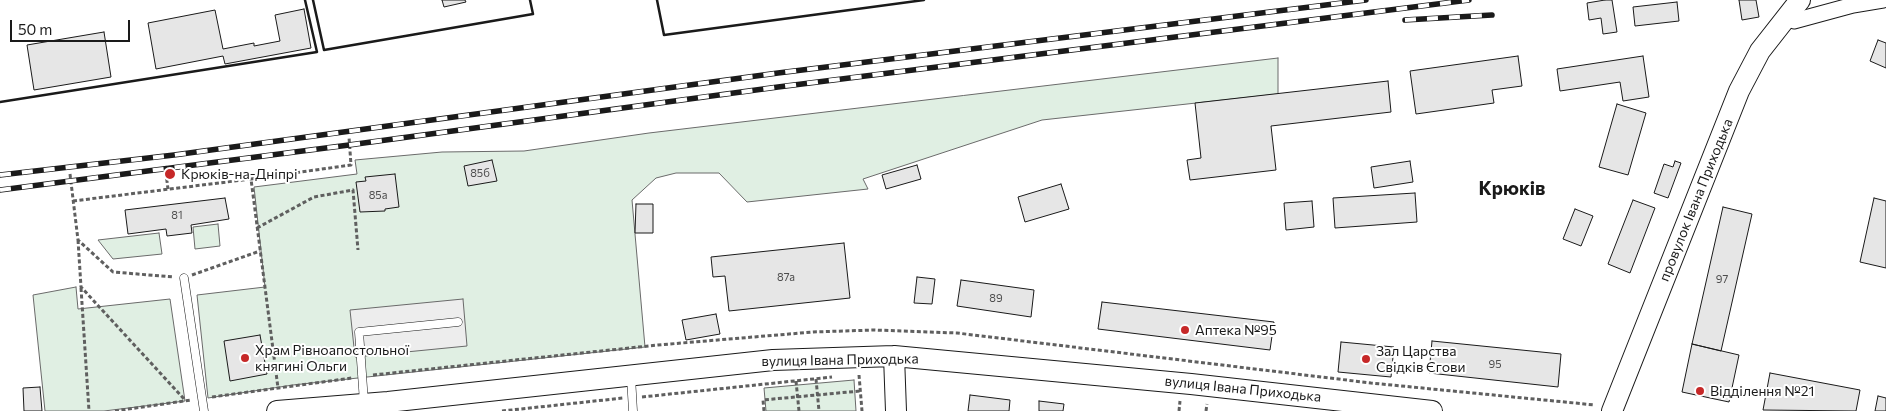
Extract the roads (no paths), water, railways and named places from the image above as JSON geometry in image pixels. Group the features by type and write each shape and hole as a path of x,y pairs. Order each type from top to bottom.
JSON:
{"main road":[{"name":"провулок Івана Приходька","path":"1612,411 1739,91 1760,51 1800,0"},
{"name":"вулиця Івана Приходька","path":"277,411 631,377 773,360 894,356 1191,384 1432,411"},
{"path":"894,356 896,411"}],"street":[{"path":"1785,17 1794,21 1853,5 1882,0"}],"lane":[{"path":"184,278 204,411"},
{"path":"365,404 359,332 458,322"},
{"path":"631,377 633,411"}],"railway":[{"path":"0,175 174,155 778,73 1366,0"},
{"path":"0,190 778,87 1469,0"},
{"path":"1405,20 1492,15"}],"place":[{"name":"Крюків-на-Дніпрі","path":"170,174"},
{"name":"Аптека №95","path":"1185,330"},
{"name":"Храм Рівноапостольної княгині Ольги","path":"245,358"},
{"name":"Зал Царства Свідків Єгови","path":"1366,359"},
{"name":"Відділення №21","path":"1700,391"}],"district":[{"name":"Крюків","path":"1512,189"}]}
